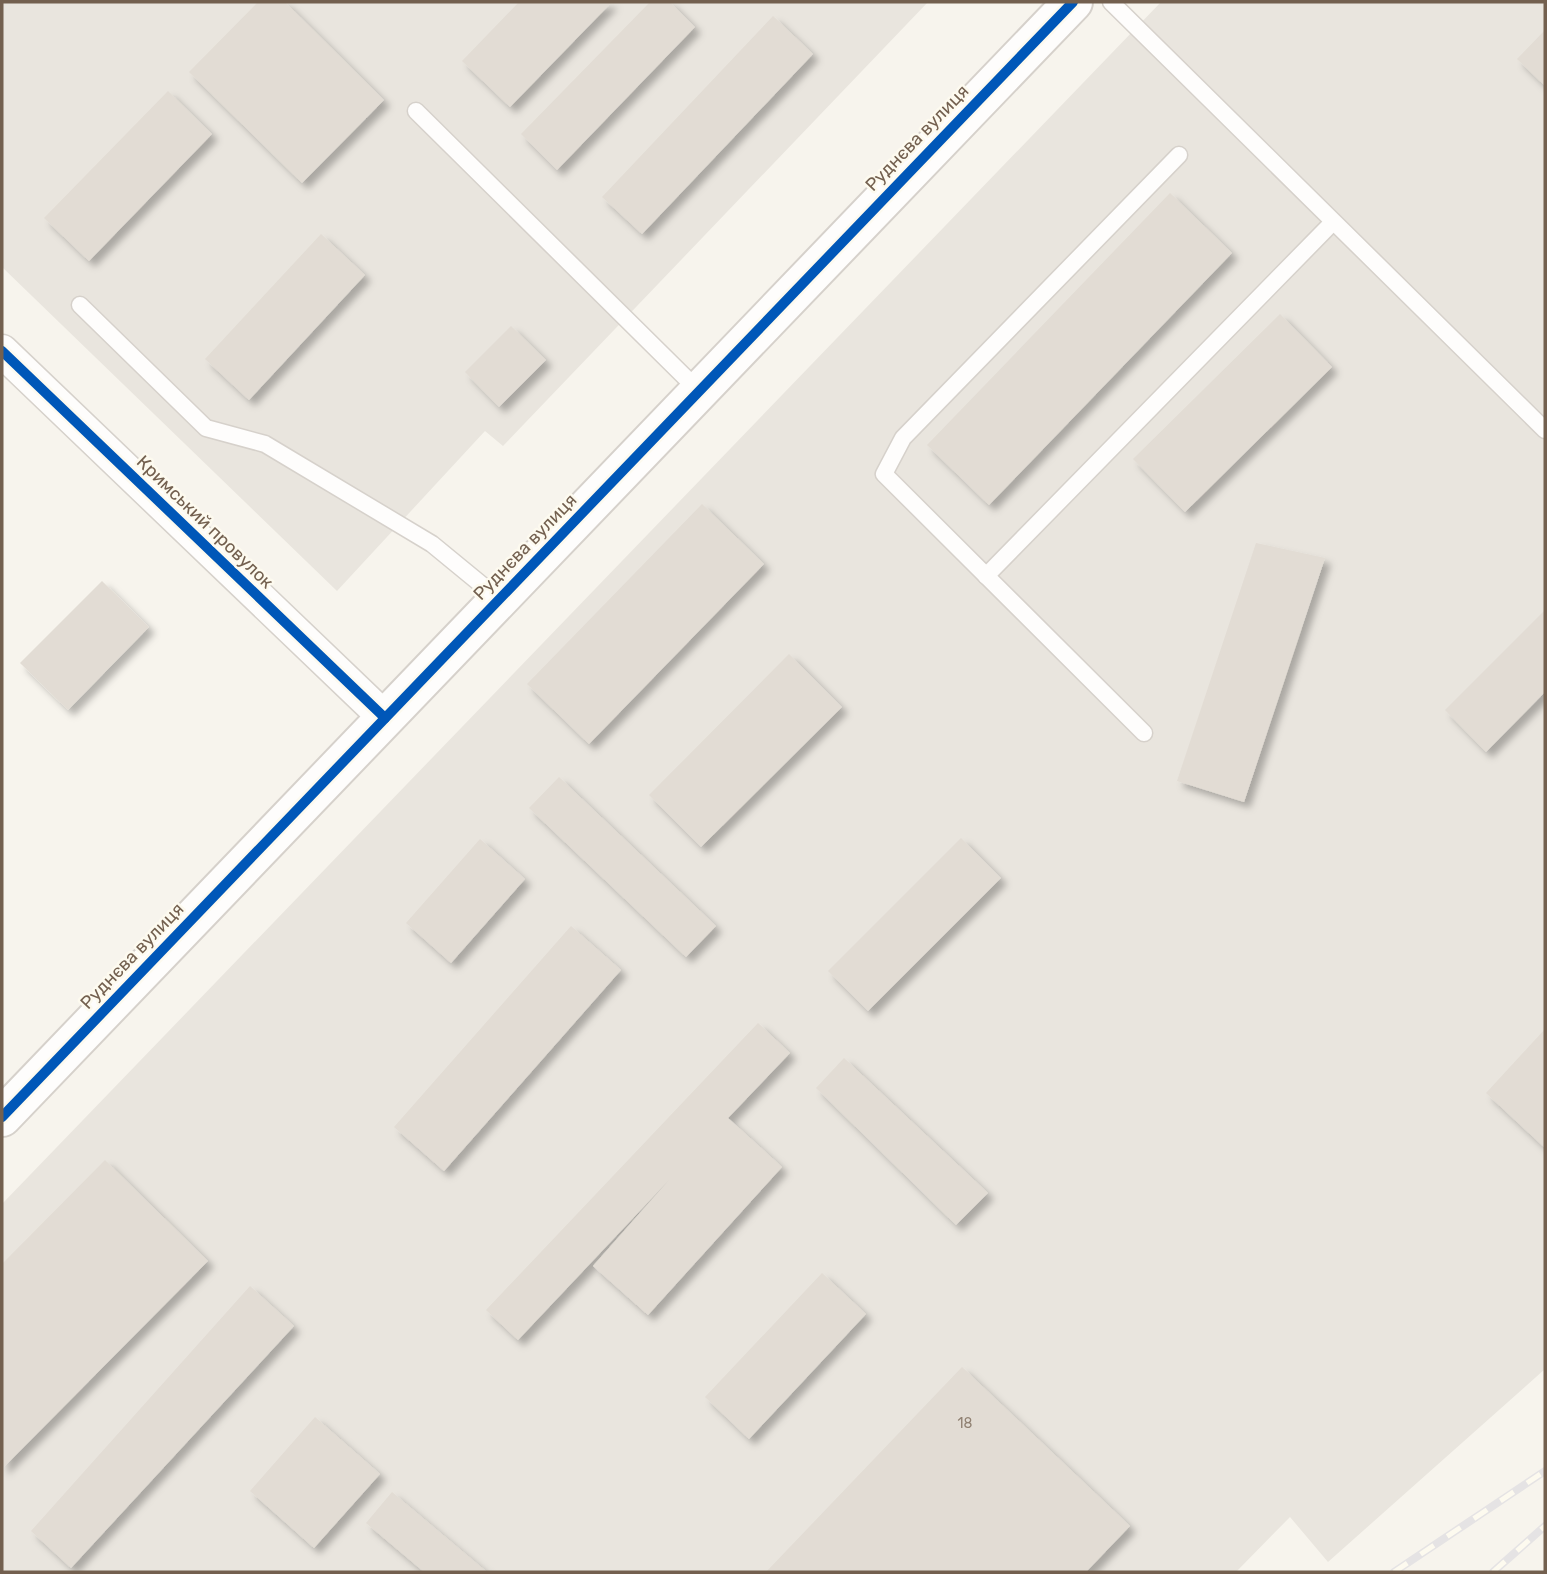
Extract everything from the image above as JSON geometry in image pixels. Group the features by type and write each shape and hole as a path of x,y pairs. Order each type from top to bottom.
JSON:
{"street":[{"name":"Руднєва вулиця","path":"2,1117 1073,2"},
{"name":"Кримський провулок","path":"2,351 385,718"}],"lane":[{"path":"1111,2 1545,430"},
{"path":"415,111 699,391"},
{"path":"1144,733 884,474 903,438 1179,155"},
{"path":"986,576 1333,222"},
{"path":"80,305 206,428 265,444 432,544 499,599"}],"shaded area":[{"path":"2,2 928,2 503,446 485,431 337,591 2,267"},
{"path":"1161,2 1545,2 1545,1369 1328,1562 1290,1517 1236,1572 2,1572 2,1204"}],"building":[{"path":"258,2 285,2 384,100 302,183 189,72"},
{"path":"519,2 612,2 510,107 462,61"},
{"path":"650,2 670,2 695,27 557,170 521,134"},
{"path":"773,16 813,54 642,234 602,197"},
{"path":"1545,30 1545,86 1517,59"},
{"path":"168,91 212,134 89,261 44,218"},
{"path":"1170,193 1232,253 989,505 927,445"},
{"path":"321,234 365,275 249,400 205,359"},
{"path":"1280,314 1332,367 1185,512 1133,459"},
{"path":"511,326 546,360 499,407 465,372"},
{"path":"702,504 764,564 589,744 527,684"},
{"path":"1256,543 1325,558 1244,802 1177,781"},
{"path":"102,581 149,627 68,710 20,663"},
{"path":"1545,610 1545,692 1486,752 1445,710"},
{"path":"789,654 842,707 701,847 649,795"},
{"path":"559,777 716,926 686,957 529,808"},
{"path":"961,838 1001,878 868,1011 828,971"},
{"path":"480,839 525,879 451,963 406,923"},
{"path":"571,926 621,970 444,1171 394,1127"},
{"path":"758,1023 790,1053 728,1118 782,1167 648,1315 593,1266 669,1180 518,1340 486,1310"},
{"path":"1545,1029 1545,1148 1486,1093"},
{"path":"844,1058 988,1193 956,1225 816,1088"},
{"path":"105,1160 208,1261 2,1469 2,1264"},
{"path":"822,1273 866,1314 749,1439 705,1397"},
{"path":"250,1286 294,1326 71,1568 31,1531"},
{"path":"962,1367 1130,1526 1086,1572 766,1572"},
{"path":"315,1417 380,1474 314,1548 250,1491"},
{"path":"392,1492 487,1572 424,1572 366,1523"}],"railway":[{"path":"1394,1572 1545,1471"},
{"path":"1493,1572 1545,1526"}],"cycle path":[{"path":"2,1117 1073,2"},
{"path":"2,351 385,718"}]}
